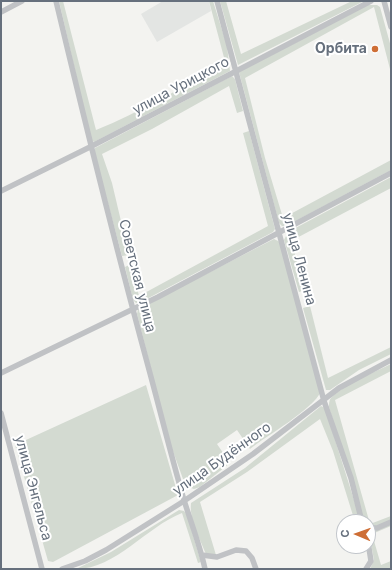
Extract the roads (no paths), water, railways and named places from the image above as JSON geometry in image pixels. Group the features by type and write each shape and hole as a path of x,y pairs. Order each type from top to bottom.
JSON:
{"street":[{"path":"1,11 22,1"},
{"name":"Советская улица","path":"56,1 90,147 122,264 132,308 184,501 202,555 205,569"},
{"name":"улица Ленина","path":"217,1 324,401 351,478 360,514"},
{"name":"улица Урицкого","path":"1,191 90,147 235,70 372,1"},
{"path":"384,1 391,27"},
{"path":"1,373 132,308 158,297 391,173"},
{"name":"улица Будённого","path":"62,569 85,561 106,550 184,501 253,454 339,388 391,360"},
{"name":"улица Энгельса","path":"1,413 42,569"},
{"path":"376,528 391,522"},
{"path":"202,555 217,557 236,550 246,551 252,558 256,569"},
{"path":"366,569 371,561 370,554"}],"place":[{"name":"Орбита","path":"375,49"}]}
